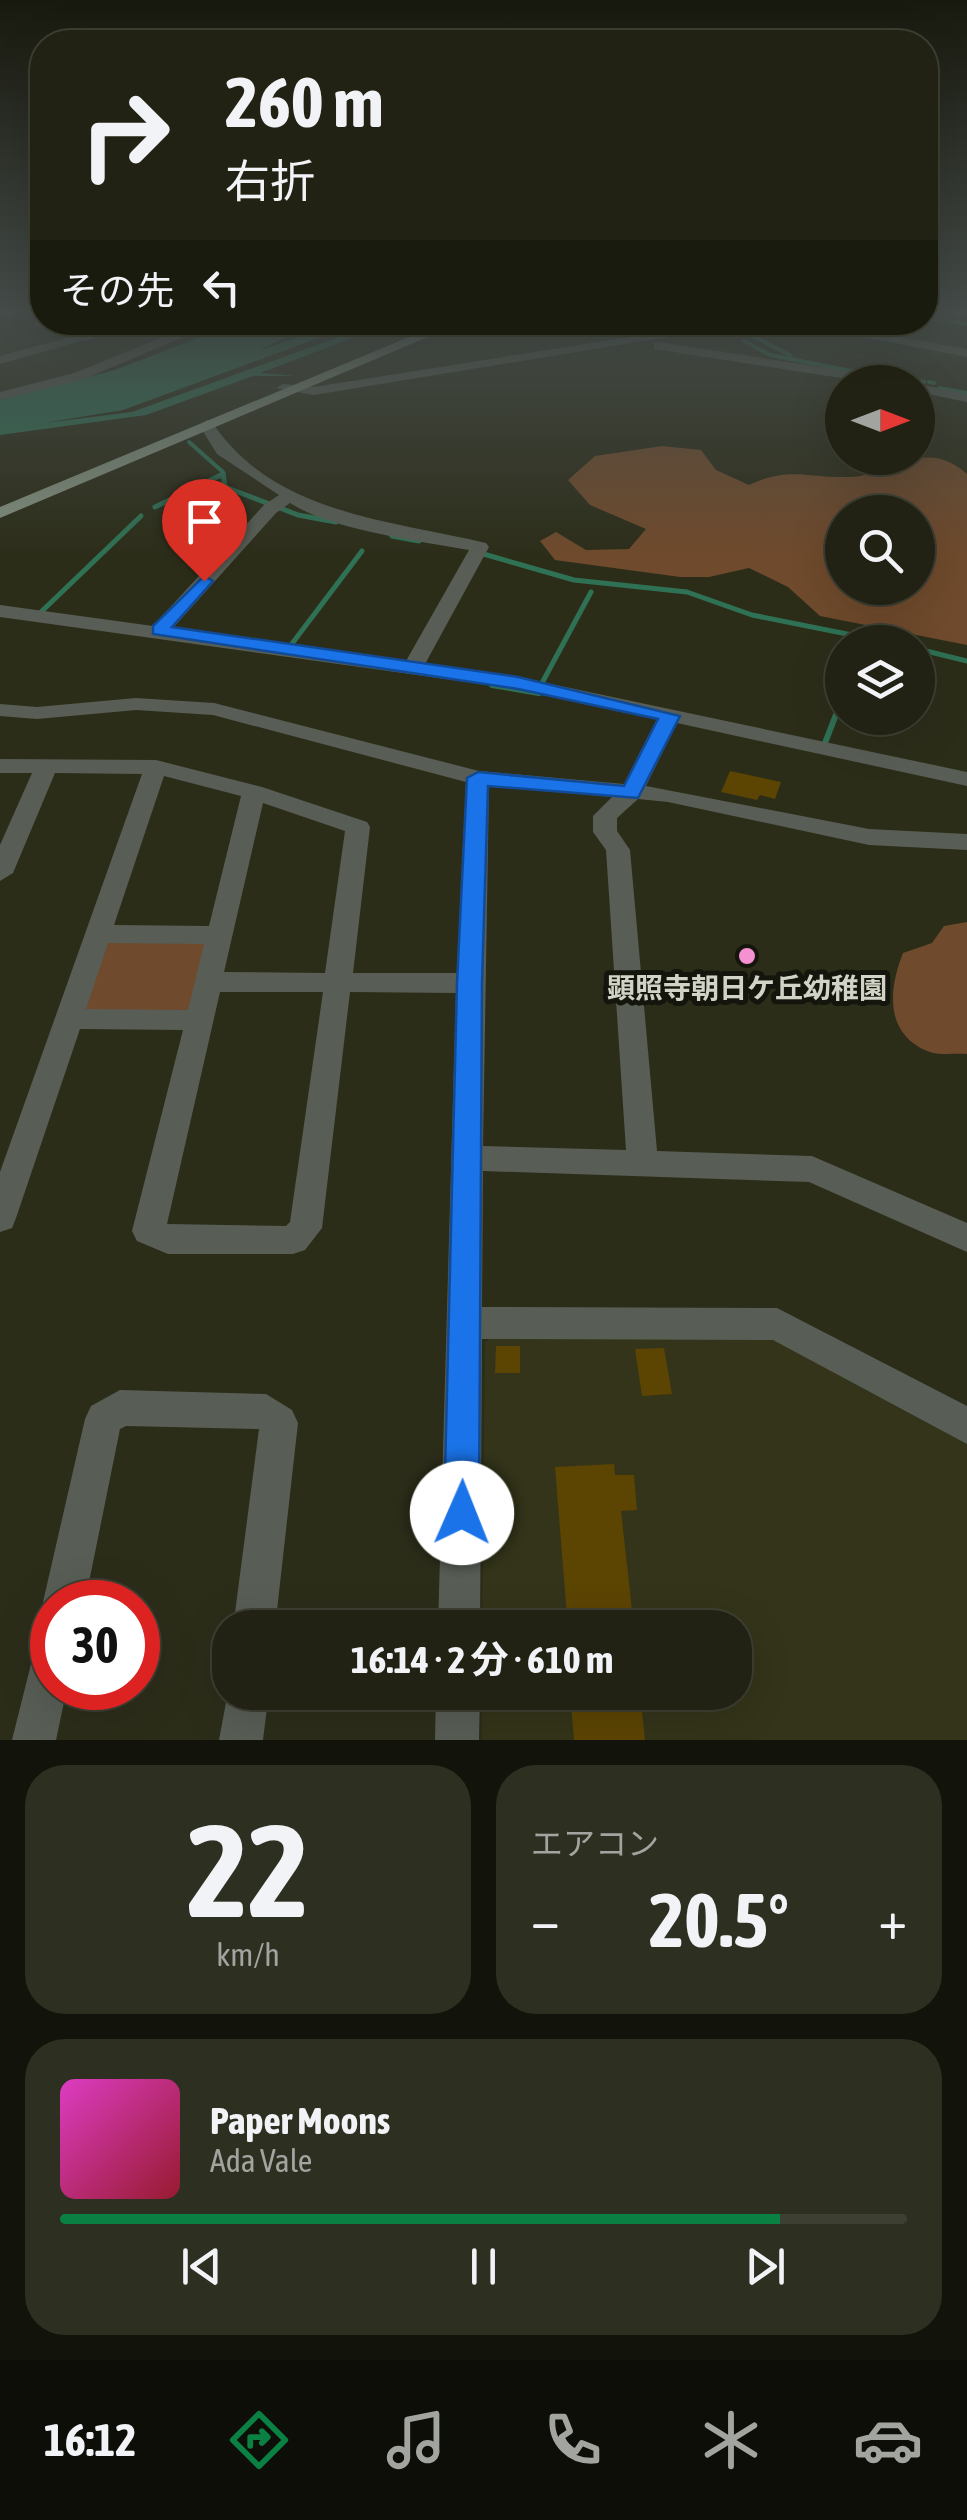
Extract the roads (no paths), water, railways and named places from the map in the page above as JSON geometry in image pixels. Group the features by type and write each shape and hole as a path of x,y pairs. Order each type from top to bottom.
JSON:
{"main road":[{"path":"0,505 275,394"},
{"path":"0,513 276,394"}],"street":[{"path":"207,425 223,451 308,507 476,555 413,668"},
{"path":"160,630 270,509 288,496"},
{"path":"0,611 160,630 518,683 967,779"},
{"path":"0,710 37,713 136,704 214,710 478,778 714,802 869,837 967,842"},
{"path":"642,1161 618,850 606,832 605,816 611,806 631,794 670,716"},
{"path":"0,766 156,767 254,792 358,827 306,1228 293,1240 168,1240 149,1232 254,792"},
{"path":"0,872 46,767"},
{"path":"0,1218 156,767"},
{"path":"460,1610 470,983 478,778"},
{"path":"98,934 218,935"},
{"path":"206,982 470,983"},
{"path":"69,1019 198,1020"},
{"path":"468,1158 812,1169 967,1238"},
{"path":"465,1323 777,1324 967,1426"},
{"path":"69,1580 104,1419 120,1408 266,1412 279,1422 256,1610"},
{"path":"34,1740 40,1710"},
{"path":"241,1740 244,1710"},
{"path":"457,1740 458,1710"}],"waterway":[{"path":"189,442 223,474"},
{"path":"155,507 223,474"},
{"path":"223,474 225,487 298,515 336,522"},
{"path":"218,477 222,475"},
{"path":"41,612 141,516"},
{"path":"392,536 419,541"},
{"path":"291,645 362,551"},
{"path":"480,553 574,580 687,592 752,615 825,630"},
{"path":"542,683 591,592"},
{"path":"935,653 967,661"},
{"path":"492,685 539,693"},
{"path":"825,743 828,735"}],"place":[{"name":"顕照寺朝日ケ丘幼稚園","path":"747,956"}]}
